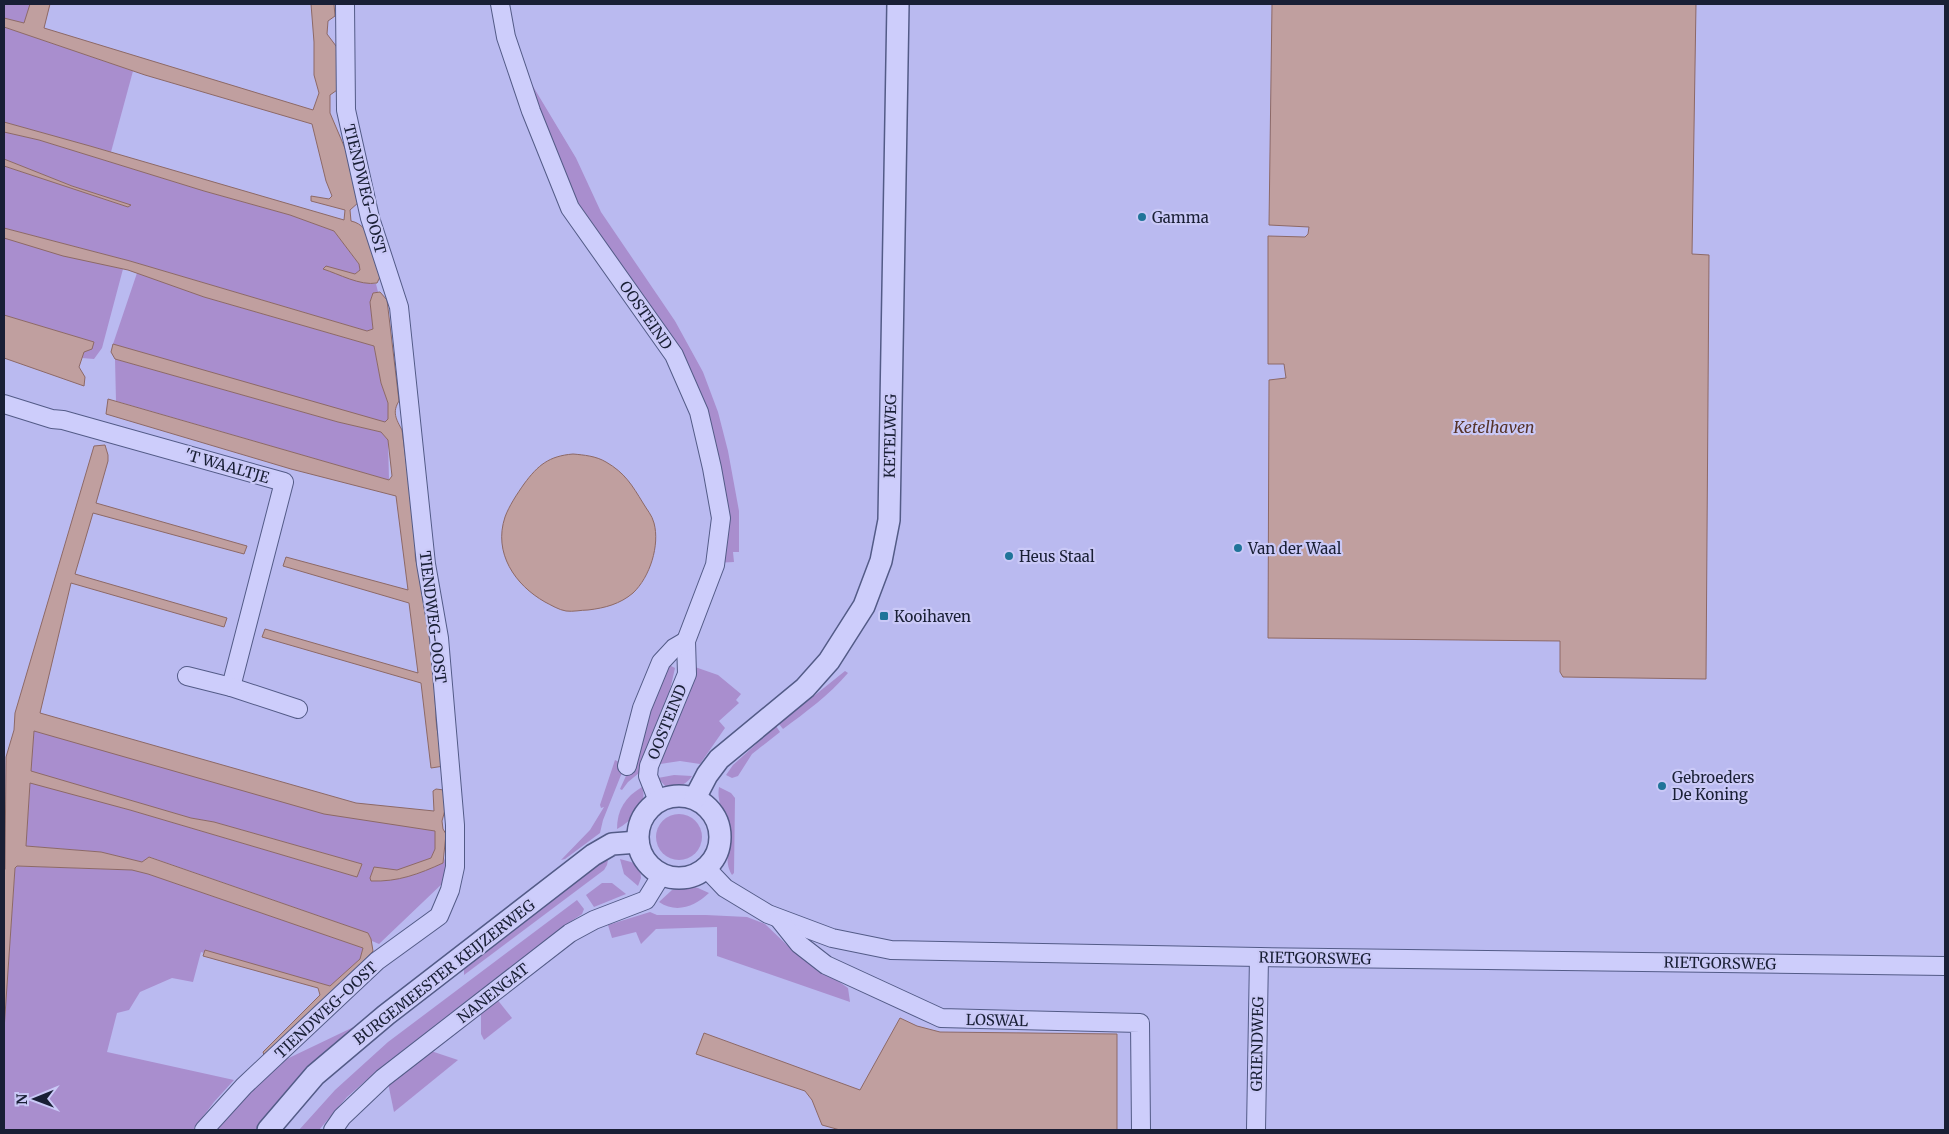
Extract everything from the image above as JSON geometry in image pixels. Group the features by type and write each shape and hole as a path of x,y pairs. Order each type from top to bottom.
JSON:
{"street":[{"name":"TIENDWEG-OOST","path":"204,1130 244,1086 377,961 439,916 450,890 455,867 455,825 439,638 426,564 399,307 370,218 346,110 344,4"},
{"name":"OOSTEIND","path":"500,4 506,37 570,208 674,355 699,412 721,518 715,564 686,641 687,674 649,766 648,776 658,801"},
{"name":"KETELWEG","path":"695,798 707,775 719,759 806,688 829,661 864,606 880,561 889,520 898,4"},
{"name":"'T WAALTJE","path":"4,404 52,419 63,420 284,482 231,688"},
{"name":"OOSTEIND","path":"627,766 642,708 661,662 674,648 686,641"},
{"path":"186,676 298,708"},
{"path":"676,795 695,798 714,813 720,830 717,854 706,868 692,876 685,878 669,877 662,874 646,861 638,842 642,818 658,801 676,795"},
{"name":"BURGEMEESTER KEIJZERWEG","path":"268,1130 315,1075 394,1009 593,855 612,844 638,842"},
{"name":"RIETGORSWEG","path":"706,868 725,888 778,918 832,938 891,950 1945,966"},
{"name":"NANENGAT","path":"333,1130 342,1117 383,1078 570,933 594,920 646,900 662,874"},
{"name":"LOSWAL","path":"778,918 799,944 826,965 941,1018 1140,1023 1141,1130"},
{"name":"GRIENDWEG","path":"1256,1130 1259,957"}],"shaded area":[{"path":"4,4 30,4 24,23 4,18"},
{"path":"4,27 133,71 111,152 4,122"},
{"path":"528,78 576,158 601,212 675,321 703,372 718,412 728,451 739,511 739,552 733,552 734,562 714,563 710,435 591,229 551,146"},
{"path":"4,132 39,140 204,191 290,215 334,231 359,264 360,270 355,274 326,267 376,284 378,292 373,293 370,302 373,329 367,331 130,261 4,228 4,166 128,207 130,205 72,186 4,159"},
{"path":"4,237 123,269 102,348 94,359 82,358 84,352 94,342 4,315"},
{"path":"137,273 204,297 374,346 381,383 388,403 388,419 385,422 371,419 113,344"},
{"path":"115,359 338,422 381,432 388,440 389,480 116,401"},
{"path":"667,667 675,668 670,690 639,773 622,790 620,789 630,767 647,713"},
{"path":"695,667 718,675 741,694 736,700 739,703 719,721 725,728 700,764 680,761 660,764 693,683"},
{"path":"845,671 848,673 833,689 783,729 779,724"},
{"path":"776,726 780,732 752,754 738,776 732,778 726,775 733,765"},
{"path":"34,731 384,822 435,831 435,849 431,858 397,871 374,868 371,881 390,880 425,871 443,863 445,858 445,881 379,944 372,941 368,933 150,857 142,862 101,852 26,846 30,782 357,877 362,864 214,822 191,818 30,771"},
{"path":"615,760 625,765 603,820 600,833 561,860 590,830 604,807 601,808 600,805"},
{"path":"674,775 692,776 684,784 673,787 666,787 658,778"},
{"path":"642,787 643,800 641,806 627,822 617,829 620,810 631,795"},
{"path":"719,787 731,793 735,798 734,873 732,875 728,864 729,833 720,805"},
{"path":"674,814 684,814 698,824 702,837 698,850 692,856 684,860 674,860 660,850 656,842 656,832 666,818"},
{"path":"620,859 631,862 640,868 641,878 638,886 624,874"},
{"path":"608,860 604,870 464,975 464,965 594,866"},
{"path":"17,866 132,870 363,948 360,959 330,986 205,951 204,953 201,952 193,982 172,978 140,992 129,1010 117,1013 107,1052 234,1080 214,1102 193,1130 4,1130 4,1030 15,868"},
{"path":"602,883 612,883 626,894 594,907 586,895"},
{"path":"689,886 709,893 698,902 686,907 666,906 659,902 672,890"},
{"path":"577,900 584,909 582,914 385,1064 347,1097 319,1130 299,1130 335,1090 388,1042"},
{"path":"650,912 657,915 747,917 765,924 787,945 848,988 850,1002 717,956 717,927 656,929 641,944 636,932 612,938 608,925"},
{"path":"496,998 512,1018 484,1040 481,1034 481,1011"},
{"path":"362,1023 305,1073 279,1100 255,1130 212,1130 270,1067"},
{"path":"428,1050 458,1060 394,1112 388,1083"}],"water":[{"path":"30,4 50,4 44,28 313,110 319,93 314,75 311,4 334,4 335,16 328,21 327,34 339,50 340,88 330,95 330,113 347,153 359,202 350,210 351,221 365,229 372,243 380,277 377,283 364,283 323,269 326,266 355,274 360,270 359,264 334,231 290,215 204,191 39,140 4,132 4,122 344,220 345,210 311,201 311,196 329,199 332,196 326,181 312,124 145,75 4,27 4,18 24,23"},
{"name":"Ketelhaven","path":"1272,4 1696,4 1692,254 1709,255 1706,679 1563,677 1560,672 1560,641 1268,638 1269,380 1286,378 1284,364 1268,364 1268,236 1305,237 1308,234 1309,227 1269,225"},
{"path":"4,159 72,186 131,205 128,207 4,166"},
{"path":"4,228 130,261 367,331 373,329 370,302 373,293 380,292 387,300 399,401 396,416 402,430 417,543 415,550 416,562 424,580 427,601 437,725 444,766 431,768 421,683 262,637 265,629 418,673 409,603 283,566 286,557 408,590 396,496 291,469 106,414 108,399 389,480 392,476 388,440 381,432 338,422 115,359 111,352 113,344 385,422 388,419 388,403 381,383 374,346 204,297 128,270 63,256 4,238"},
{"path":"4,315 94,342 92,349 84,352 79,367 85,377 84,386 4,358"},
{"path":"105,445 108,461 96,503 247,546 244,554 93,513 75,574 227,618 224,627 71,583 40,713 356,803 434,811 433,791 436,789 444,790 445,810 442,821 446,834 443,863 408,877 371,881 370,878 374,867 397,870 431,858 435,849 435,831 324,814 34,731 31,771 191,818 214,822 362,864 357,877 130,810 30,783 26,846 101,852 142,862 149,857 368,933 373,951 264,1055 263,1052 320,995 318,988 203,956 205,950 330,986 360,959 363,948 132,870 17,866 15,868 4,1030 6,757 14,730 15,713 94,446"},
{"path":"573,454 602,460 613,466 628,480 652,517 656,541 649,570 633,593 618,603 606,607 569,611 561,610 545,602 524,587 509,567 504,555 502,530 511,504 534,472 551,459"},
{"path":"900,1018 917,1026 940,1032 1117,1034 1117,1130 840,1130 822,1125 812,1100 805,1091 696,1054 704,1033 860,1090"}],"place":[{"name":"Gamma","path":"1142,217"},
{"name":"Van der Waal","path":"1238,548"},
{"name":"Heus Staal","path":"1009,556"},
{"name":"Kooihaven","path":"884,616"},
{"name":"Gebroeders De Koning","path":"1662,786"}]}
